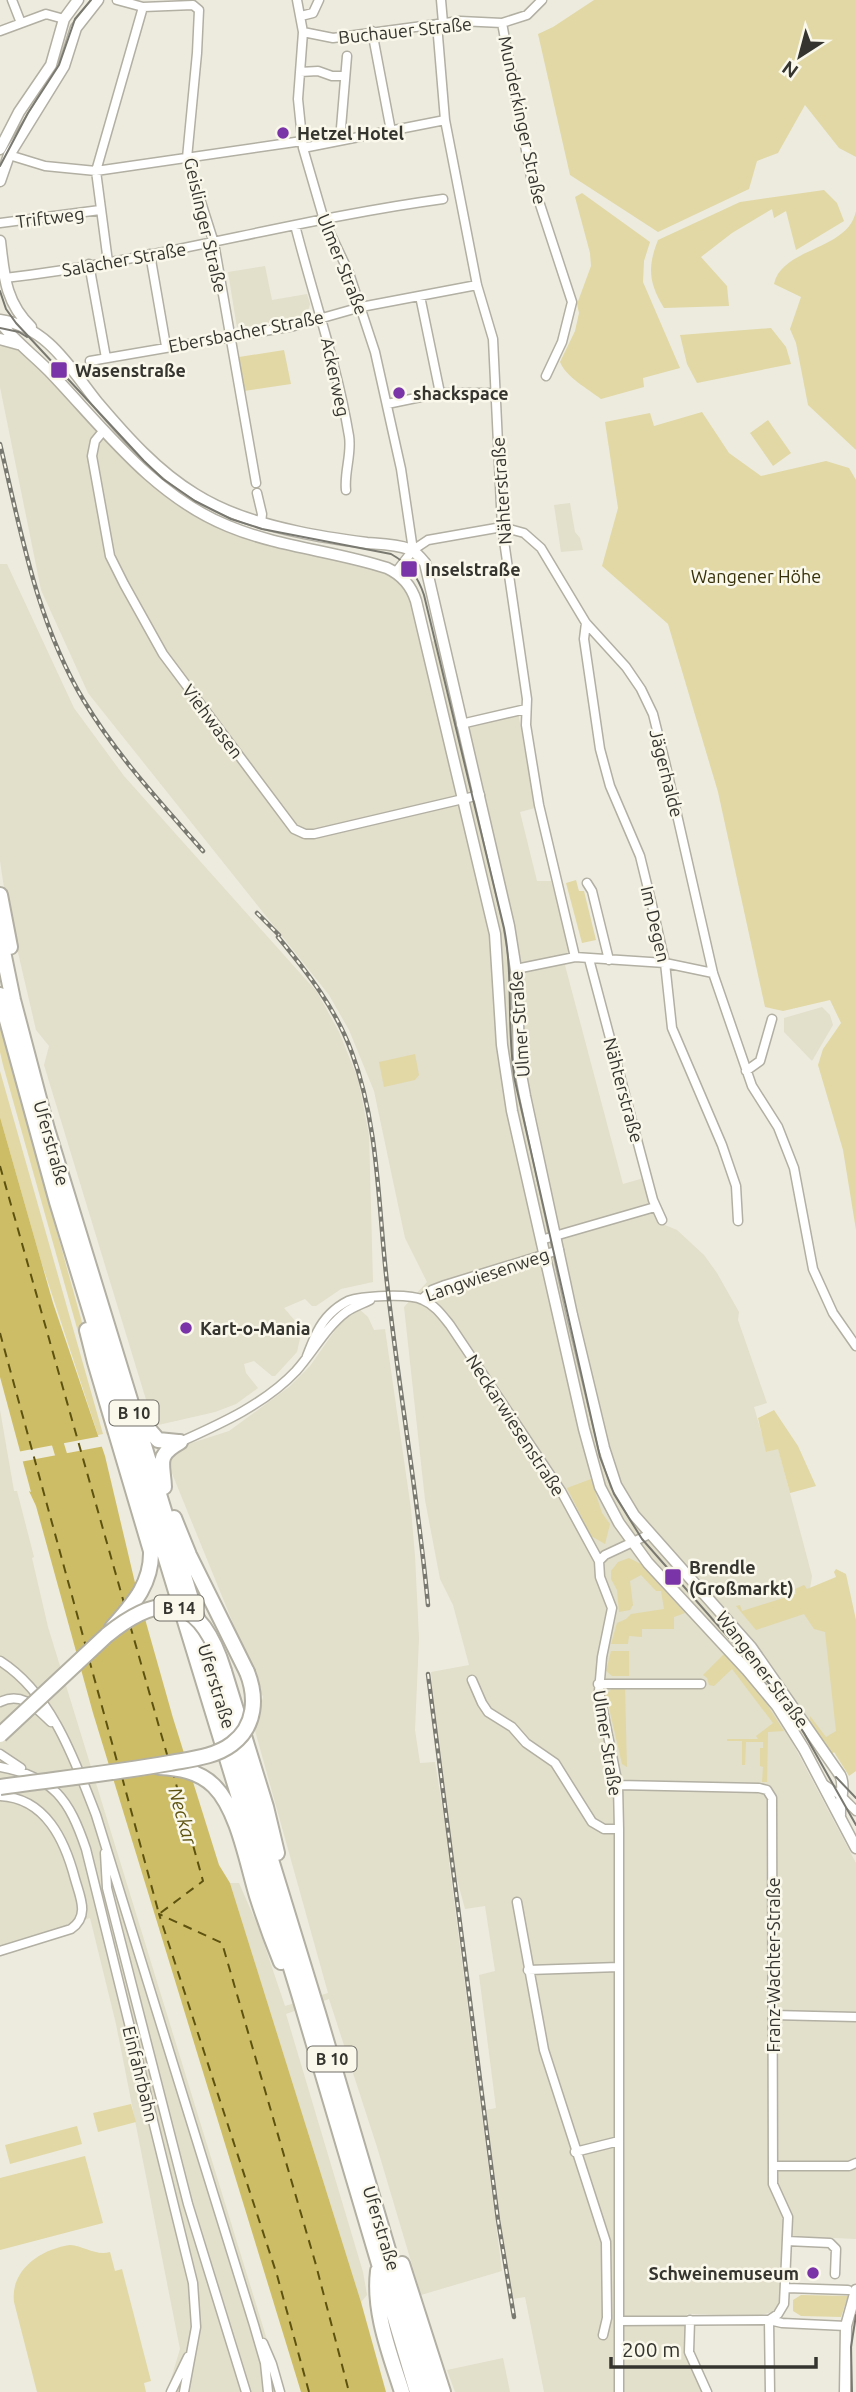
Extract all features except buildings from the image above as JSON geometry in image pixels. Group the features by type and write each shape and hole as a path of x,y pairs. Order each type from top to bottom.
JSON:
{"highway":[{"path":"0,895 19,987 44,1086 164,1487 189,1555 247,1672 253,1690 249,1723 236,1741 212,1754 143,1768 0,1787"},
{"name":"Uferstraße","path":"0,937 13,1000 47,1129 384,2233 430,2392"},
{"name":"Uferstraße","path":"0,995 53,1189 306,2017 417,2392"},
{"name":"B 14","path":"86,1299 83,1310 95,1363 151,1551 149,1574 138,1597 107,1634"},
{"path":"146,1426 158,1440 180,1442"},
{"path":"164,1487 162,1458 169,1448 180,1442"},
{"name":"B 14","path":"0,1735 126,1619 144,1609 165,1606 183,1609 194,1615 207,1628 218,1650 279,1858 278,1886"},
{"path":"143,1768 175,1768 198,1775 209,1781 223,1797 234,1821 268,1929 306,2017"},
{"name":"B 10","path":"384,2233 398,2250 443,2392"},
{"name":"B 10","path":"378,2259 376,2288 381,2316 402,2392"}],"street":[{"path":"12,0 21,23"},
{"path":"0,181 5,152 19,112 53,62 64,19 79,0 94,4 76,28 64,66 5,152"},
{"path":"108,261 96,171 143,7 117,0"},
{"name":"Ulmer Straße","path":"297,0 303,32 298,99 302,145 324,220 349,273 376,352 401,469 410,527 416,547 425,563 461,724 480,795 516,969 519,1063 572,1315 609,1467 624,1500 650,1534"},
{"path":"301,16 313,13 319,0"},
{"name":"Nähterstraße","path":"441,0 441,87 445,120 477,285 493,339 502,527 527,699 526,724 539,805 575,957"},
{"name":"Buchauer Straße","path":"303,32 333,38 460,21 502,23 527,15 542,0"},
{"name":"Geislinger Straße","path":"143,7 193,5 199,10 187,158 214,243 256,483"},
{"path":"0,32 46,14 64,19"},
{"name":"Munderkinger Straße","path":"502,23 531,177 572,302 562,342 546,376"},
{"path":"372,31 391,131"},
{"path":"340,141 347,56"},
{"path":"300,72 318,71 332,76 345,76"},
{"path":"5,152 45,166 96,171 340,141 445,120"},
{"name":"Salacher Straße","path":"5,278 214,243 295,225 443,199"},
{"name":"Triftweg","path":"0,223 100,210"},
{"name":"Ackerweg","path":"295,225 322,318 349,439 346,489"},
{"path":"0,241 12,304 70,366 128,436 173,479 214,505 261,523 301,533 416,547"},
{"path":"150,254 166,346"},
{"path":"89,264 106,358"},
{"name":"Ebersbacher Straße","path":"90,361 294,326 361,307 477,285"},
{"path":"420,296 440,393"},
{"path":"2,324 12,304"},
{"path":"2,324 34,330"},
{"path":"2,324 163,488 209,517 241,531 383,566 396,572 416,547 428,540 502,527"},
{"path":"0,339 23,347"},
{"path":"387,404 440,393 496,393"},
{"name":"Viehwasen","path":"104,430 95,441 92,456 110,556 163,654 295,829 301,833 314,834 480,795"},
{"path":"257,493 262,514 261,523"},
{"name":"Jägerhalde","path":"502,527 524,533 541,548 586,623 626,667 653,714 713,973 752,1086 778,1127 794,1168 813,1269 833,1313 856,1346"},
{"name":"Ulmer Straße","path":"396,572 408,584 416,601 495,934 502,1045 512,1111 591,1458 611,1510 632,1543"},
{"name":"Im Degen","path":"586,623 584,639 600,749 610,786 639,856 666,963 672,1028 722,1145 736,1186 738,1221"},
{"path":"461,724 526,709"},
{"path":"587,883 592,891 609,960"},
{"path":"516,969 575,957 666,963 713,973"},
{"name":"Nähterstraße","path":"589,959 655,1207 662,1220"},
{"path":"746,1070 760,1061 772,1019"},
{"name":"Langwiesenweg","path":"541,1240 655,1207"},
{"name":"Langwiesenweg","path":"180,1442 240,1413 285,1381 338,1320 348,1311 373,1298 404,1296 422,1299 432,1290 445,1285 559,1250"},
{"name":"Neckarwiesenstraße","path":"422,1299 442,1314 450,1325 561,1491 599,1561"},
{"path":"599,1561 605,1555 650,1534"},
{"name":"Wangener Straße","path":"650,1534 740,1634 840,1775 843,1784 840,1795 841,1819"},
{"name":"Wangener Straße","path":"632,1543 762,1687 789,1724 856,1848"},
{"name":"Ulmer Straße","path":"599,1561 600,1574 612,1608 598,1684 618,1785 619,2392"},
{"name":"Einfahrbahn","path":"0,1661 25,1681 58,1729 76,1763 104,1839 254,2325 265,2363 268,2392"},
{"path":"472,1680 488,1712 512,1727 526,1743 555,1763 592,1822 604,1829 619,1829"},
{"path":"598,1684 701,1684"},
{"name":"Einfahrbahn","path":"0,1702 11,1698 25,1700 58,1729"},
{"name":"Einfahrbahn","path":"0,1754 48,1783 69,1807 91,1867 193,2283 197,2315 195,2342 184,2392"},
{"name":"Einfahrbahn","path":"0,1765 32,1775"},
{"path":"820,1781 856,1811"},
{"name":"Franz-Wachter-Straße","path":"618,1785 767,1790 772,1798 773,2184 788,2217 787,2288"},
{"path":"0,1796 29,1805 56,1830 69,1856 83,1912 78,1923 71,1929 0,1951"},
{"name":"Einfahrbahn","path":"104,1839 107,1888 205,2260 246,2392"},
{"path":"517,1902 544,2050 606,2242 608,2292 603,2335"},
{"path":"528,1970 619,1967"},
{"path":"773,2015 856,2017"},
{"path":"575,2152 619,2141"},
{"path":"773,2166 849,2166 856,2163"},
{"path":"606,2242 620,2241"},
{"path":"787,2241 830,2243 836,2249 835,2274"},
{"path":"769,2320 778,2314 785,2304 787,2288 852,2290 846,2326 845,2392"},
{"path":"690,2320 690,2352 708,2392"},
{"path":"769,2320 769,2392"},
{"path":"619,2321 769,2320 846,2326"},
{"path":"254,2325 272,2364 280,2392"},
{"path":"171,2392 195,2342"}],"shaded area":[{"path":"265,266 272,300 307,294 310,304 308,311 304,318 237,328 228,272"},
{"path":"8,345 21,350 35,362 159,491 193,515 236,534 378,569 393,576 411,597 422,644 447,638 466,723 518,712 535,808 520,812 537,881 551,881 571,952 562,954 623,1184 644,1178 660,1223 677,1230 704,1255 739,1312 738,1320 767,1403 754,1407 767,1452 778,1448 812,1576 810,1589 830,1623 840,1740 791,1740 856,1863 856,2239 790,2236 790,2298 772,2312 757,2316 687,2314 686,2355 703,2392 544,2392 525,2297 513,2299 486,2110 496,2108 479,1975 495,1971 485,1906 465,1909 452,1861 449,1862 502,2271 421,2295 329,1999 286,2014 363,2272 367,2295 361,2302 230,1883 239,1883 259,1929 285,2006 328,1993 254,1727 263,1697 169,1466 170,1455 182,1446 229,1431 289,1387 310,1366 343,1319 358,1308 368,1317 374,1330 385,1329 411,1509 415,1556 419,1638 415,1730 420,1763 435,1762 446,1830 435,1742 431,1672 469,1665 453,1605 440,1579 425,1500 404,1307 427,1282 405,1238 374,1091 349,1030 329,995 88,693 41,590 0,387 0,346"},
{"path":"570,503 575,532 580,538 583,550 561,552 554,505"},
{"path":"0,564 7,564 74,708 124,776 317,992 339,1032 358,1079 369,1135 373,1282 341,1289 316,1306 312,1306 305,1299 284,1308 302,1329 297,1352 275,1376 254,1361 244,1364 246,1373 258,1388 236,1404 215,1412 154,1426 44,1065 49,1046 36,1030 6,901 0,861"},
{"path":"822,1007 830,1015 833,1025 812,1061 784,1032 784,1018"},
{"path":"0,1410 14,1491 17,1491 34,1557 32,1558 48,1627 283,2392 167,2392 180,2349 116,2024 90,1918 0,1947"},
{"path":"503,2358 510,2392 455,2392 447,2370"}],"green space":[{"path":"594,0 856,0 856,157 839,148 805,105 778,153 757,161 749,189 658,232 570,175 538,34"},
{"path":"824,190 837,203 844,221 796,250 786,211 774,218 772,209 732,233 701,257 727,286 729,306 664,308 655,291 651,275 652,259 658,240 740,202"},
{"path":"582,193 650,242 644,261 643,282 680,368 643,378 644,387 601,399 572,378 560,362 575,331 579,313 577,304 591,266 575,197"},
{"path":"856,211 856,450 808,405 796,343 790,329 801,297 774,284 779,272 789,263 841,234 851,224"},
{"path":"771,328 786,347 791,364 697,383 687,364 680,335"},
{"path":"284,350 291,384 244,391 239,357"},
{"name":"Wangener Höhe","path":"702,412 729,453 761,476 826,461 849,468 856,480 856,1230 843,1150 818,1065 823,1049 841,1023 830,1000 783,1011 765,1007 718,792 668,624 602,566 618,508 605,422 650,413 654,426"},
{"path":"768,420 791,453 773,466 750,433"},
{"path":"576,880 579,891 584,891 596,940 582,943 566,883"},
{"path":"0,1027 113,1434 107,1435 3,1065"},
{"path":"415,1054 419,1075 415,1080 384,1087 379,1062"},
{"path":"0,1071 103,1434 98,1435 41,1261 0,1117"},
{"path":"774,1410 798,1446 816,1486 790,1493 778,1449 766,1452 758,1418"},
{"path":"591,1479 602,1513 610,1524 605,1544 591,1536 567,1488"},
{"path":"629,1558 641,1564 685,1613 674,1617 674,1629 642,1629 642,1637 629,1636 628,1644 611,1644 617,1623 631,1614 664,1609 661,1591 656,1591 641,1575 630,1581 633,1605 630,1610 619,1612 617,1590 611,1579 611,1571 618,1562"},
{"path":"836,1569 846,1574 856,1620 856,1771 849,1776 810,1722 810,1716 826,1737 836,1731 825,1632 814,1629 804,1614 756,1630 736,1606 740,1605 742,1611 796,1594 795,1589 804,1585 807,1589 836,1577"},
{"path":"611,1651 629,1651 629,1676 612,1676 606,1671"},
{"path":"724,1654 761,1695 784,1731 768,1732 767,1782 762,1782 763,1767 760,1766 760,1748 763,1748 763,1742 746,1742 745,1765 742,1765 742,1741 727,1739 758,1739 756,1736 773,1723 732,1669 714,1686 709,1685 703,1675"},
{"path":"611,1689 625,1689 627,1767 622,1764 606,1695"},
{"path":"131,2104 136,2122 98,2132 93,2113"},
{"path":"77,2126 82,2144 10,2164 5,2145"},
{"path":"85,2156 103,2223 0,2250 0,2178"},
{"path":"70,2245 100,2253 110,2252 115,2271 122,2269 151,2381 144,2383 146,2392 37,2392 14,2302 14,2291 22,2271 38,2256"},
{"path":"801,2295 848,2296 841,2317 801,2316 793,2311 793,2300"}],"water":[{"path":"0,1117 53,1303 105,1456 136,1587 173,1718 219,1865 230,1883 361,2302 386,2392 301,2392 93,1713 36,1506 29,1491 31,1492 0,1377"}],"pier":[{"path":"102,1436 105,1446 20,1462 17,1452"}],"waterway":[{"name":"Neckar","path":"53,1428 66,1471"}],"ferry route":[{"path":"0,1166 124,1603"},
{"path":"0,1333 86,1647"},
{"path":"130,1625 168,1758"},
{"path":"89,1659 118,1765"},
{"path":"122,1777 159,1914 203,1881 173,1773"},
{"path":"309,2392 277,2275 159,1914 222,1943 316,2265 349,2392"}],"tram line":[{"path":"0,166 28,113 59,65 75,19 91,0"},
{"path":"0,291 6,309 16,323 163,479 195,501 231,519 262,529 391,554 408,567 419,582 504,928 509,966 515,1081 600,1457 614,1494 642,1539 781,1697 856,1825"},
{"path":"0,328 19,332 27,337"},
{"path":"836,1777 856,1798"},
{"path":"852,2392 851,2347 856,2315"}],"railway":[{"path":"0,444 32,576 42,609 68,671 111,741 140,779 203,851"},
{"path":"257,913 279,935"},
{"path":"278,937 310,978 338,1021 352,1053 368,1109 428,1605"},
{"path":"428,1674 498,2220 514,2317"}],"place":[{"name":"Hetzel Hotel","path":"283,133"},
{"name":"Wasenstraße","path":"59,370"},
{"name":"shackspace","path":"399,393"},
{"name":"Inselstraße","path":"409,569"},
{"name":"Kart-o-Mania","path":"186,1328"},
{"name":"Brendle (Großmarkt)","path":"673,1577"},
{"name":"Schweinemuseum","path":"813,2273"}]}
